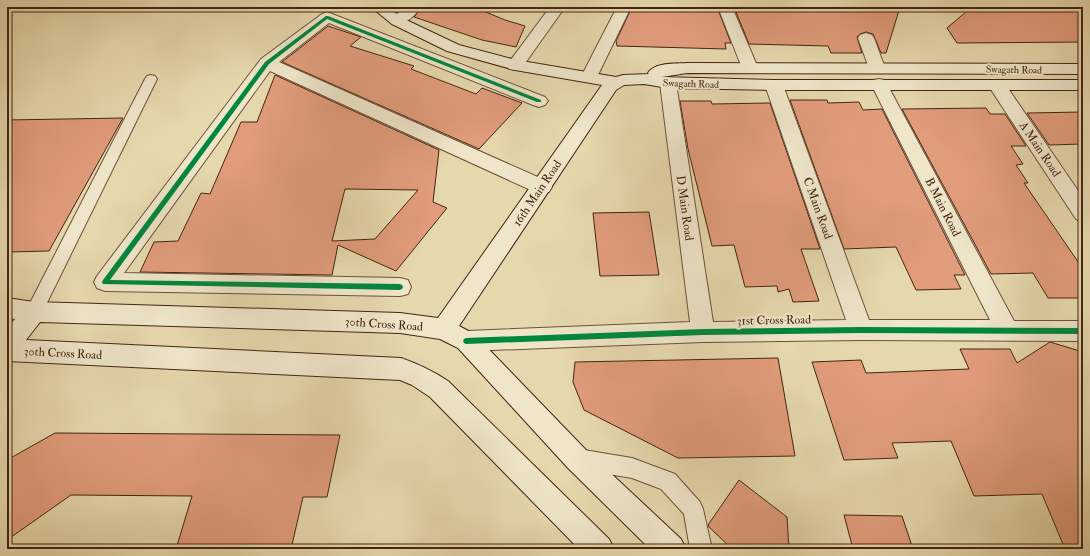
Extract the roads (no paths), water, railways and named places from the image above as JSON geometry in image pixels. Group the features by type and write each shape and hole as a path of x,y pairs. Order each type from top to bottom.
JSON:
{"street":[{"path":"378,7 397,21 453,48 515,65 616,82 644,79"},
{"path":"397,21 414,7"},
{"path":"515,65 558,7"},
{"path":"589,77 624,7"},
{"path":"725,7 750,68"},
{"path":"400,286 106,282 267,63 327,17 539,101"},
{"name":"B Main Road","path":"866,38 878,76 1007,330"},
{"path":"267,63 542,187"},
{"name":"Swagath Road","path":"644,79 663,70 671,69 750,68 997,85 1083,85"},
{"name":"Swagath Road","path":"644,79 668,83 774,85 878,76 1083,70"},
{"name":"16th Main Road","path":"444,330 610,86 616,82"},
{"name":"D Main Road","path":"668,83 703,332"},
{"name":"C Main Road","path":"774,85 862,330"},
{"name":"A Main Road","path":"997,85 1083,214"},
{"name":"30th Cross Road","path":"7,308 34,312 400,323 444,330 466,341 577,459 671,549"},
{"path":"7,346 34,312"},
{"name":"31st Cross Road","path":"466,341 703,332 862,330 1083,331"},
{"name":"30th Cross Road","path":"7,350 401,369 421,377 439,389 599,549"}],"lane":[{"path":"34,312 151,79"},
{"path":"577,459 632,468 668,482 693,509 701,549"}]}
